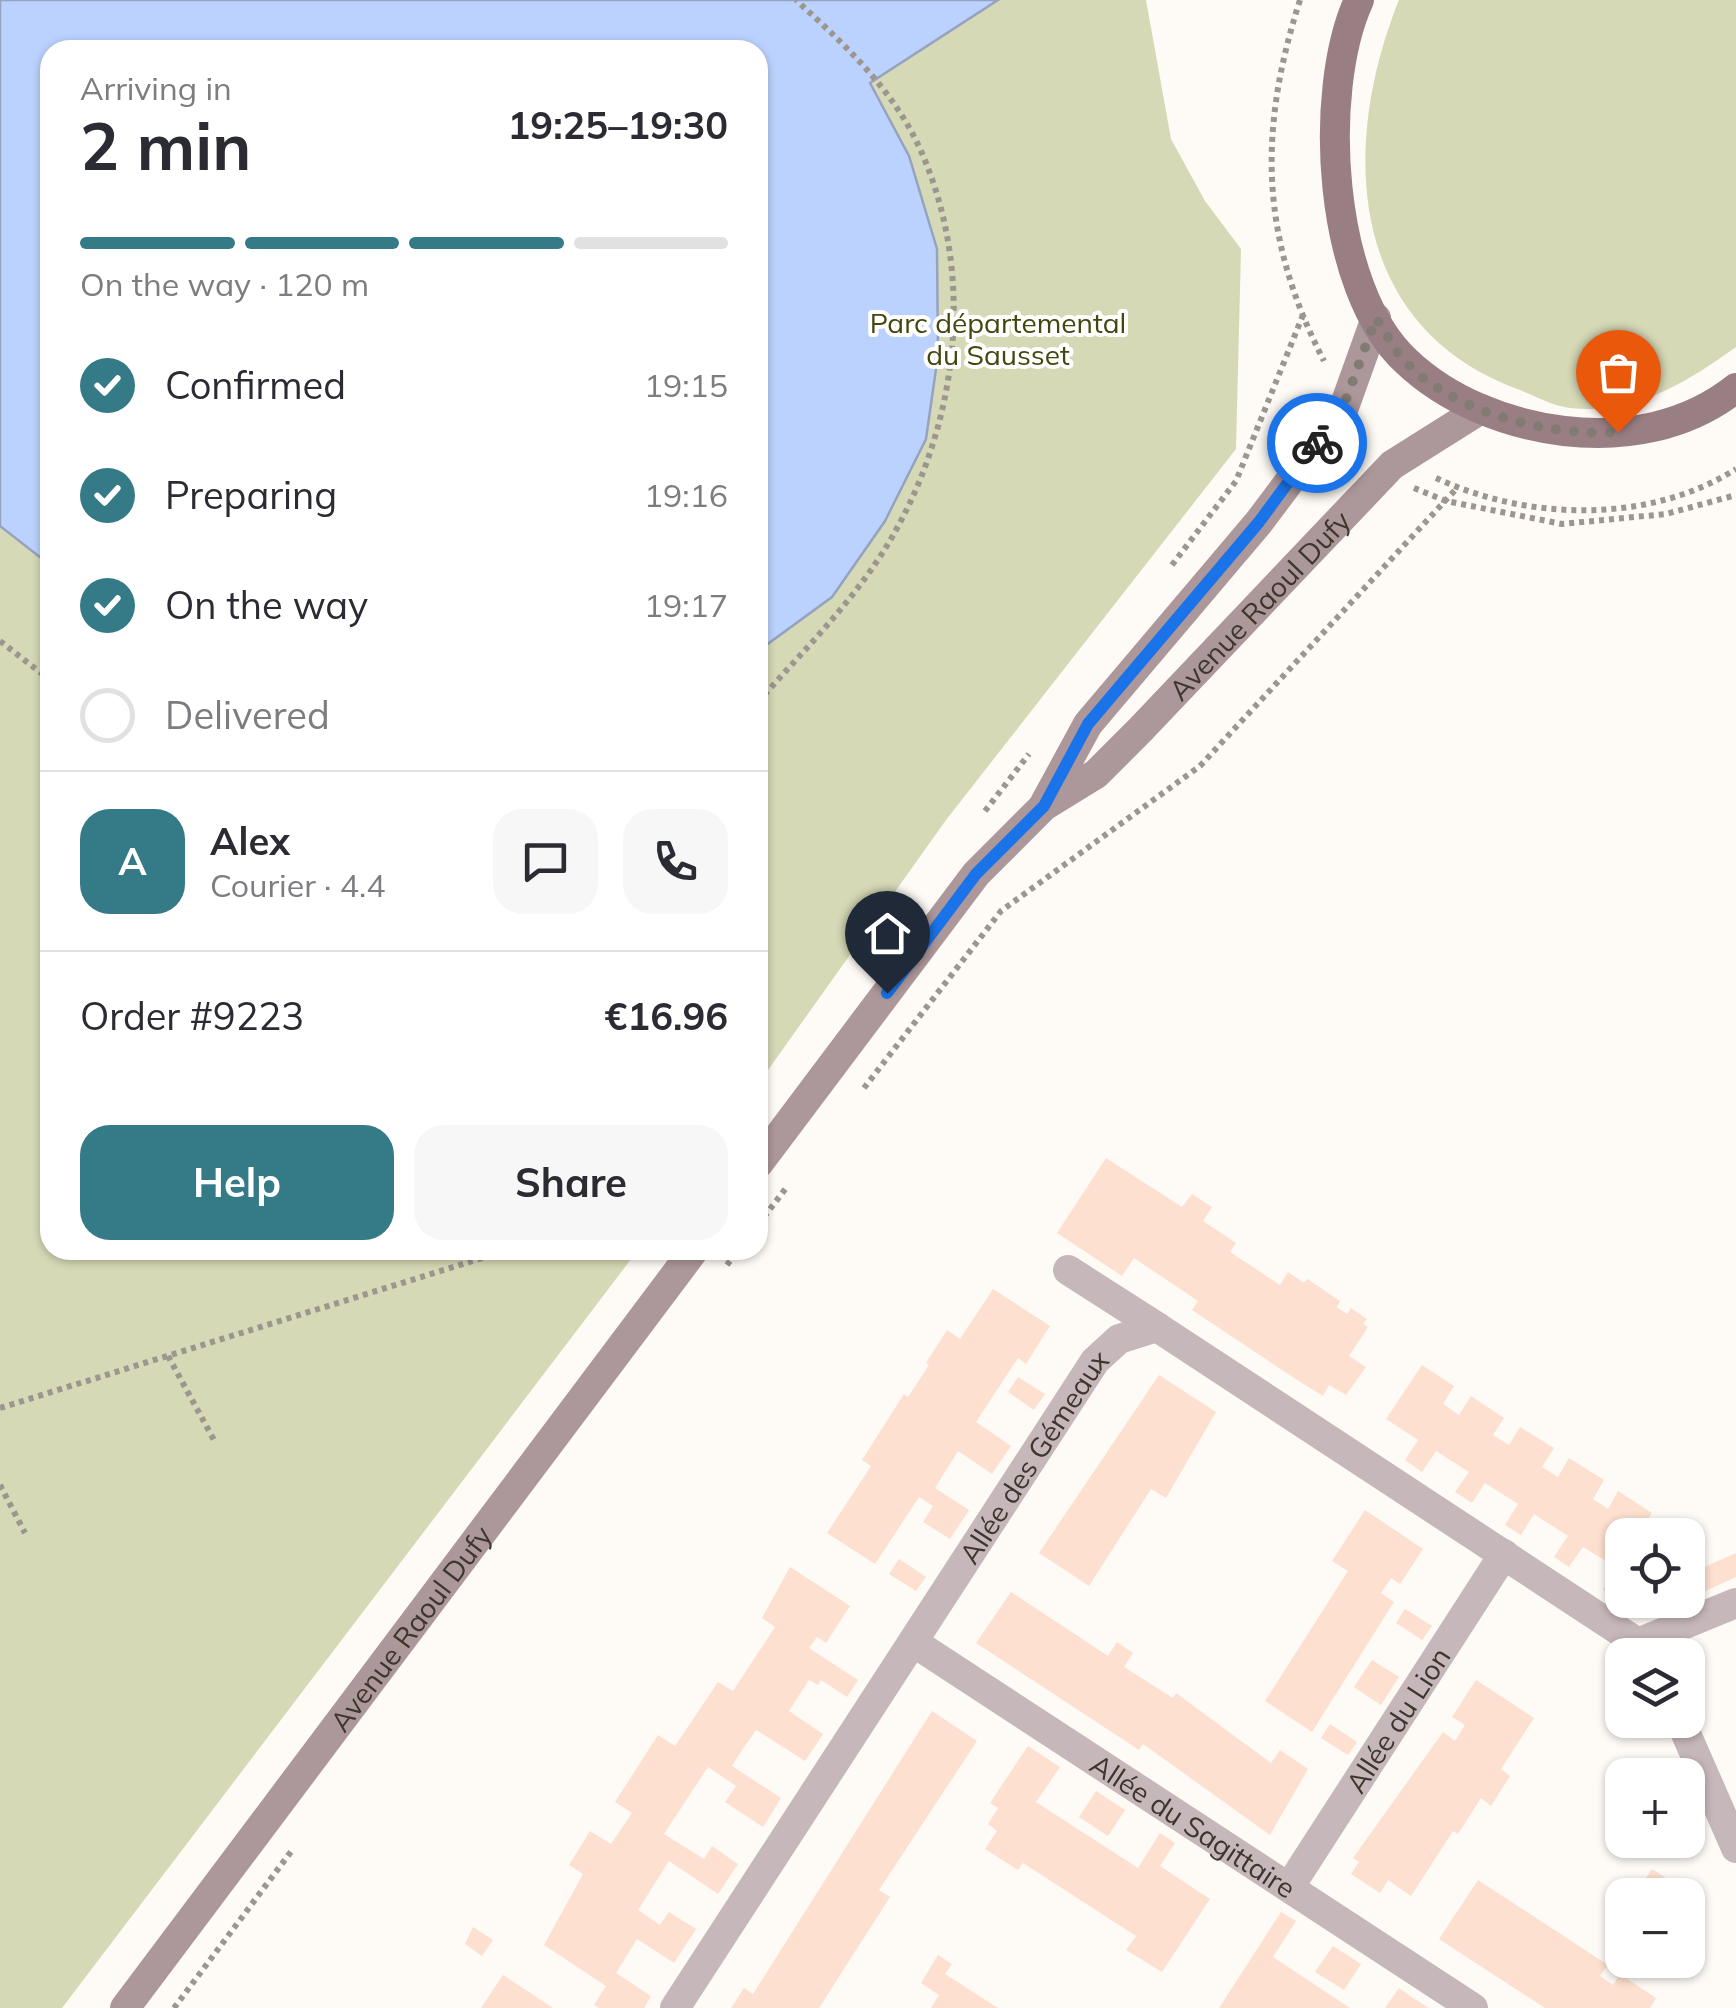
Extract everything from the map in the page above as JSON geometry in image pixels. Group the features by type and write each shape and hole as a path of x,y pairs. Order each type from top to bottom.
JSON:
{"main road":[{"path":"1359,0 1333,101 1336,184 1350,254 1376,318 1403,359 1429,380 1481,410 1534,427 1590,434 1645,430 1730,400"},
{"name":"Avenue Raoul Dufy","path":"1044,806 1088,724 1259,522 1342,410 1376,318"},
{"name":"Avenue Raoul Dufy","path":"768,1151 976,874 1044,806 1096,774 1405,467 1481,410"},
{"name":"Avenue Raoul Dufy","path":"125,2008 686,1260"}],"street":[{"path":"1068,1270 1626,1638"},
{"name":"Allée des Gémeaux","path":"675,2008 1095,1361 1119,1340 1157,1327"},
{"name":"Allée du Lion","path":"1290,1886 1504,1554"},
{"path":"1664,1638 1736,1603"},
{"name":"Allée du Sagittaire","path":"914,1642 1473,2008"},
{"path":"1688,1738 1736,1848"}],"path":[{"path":"768,691 840,609 888,544 932,452 946,403 954,328 952,262 940,200 920,149 894,104 853,52 796,0"},
{"path":"1300,0 1280,60 1268,139 1277,231 1302,315 1323,360 1350,391"},
{"path":"1405,467 1458,488 1548,508 1595,510 1666,502 1736,469"},
{"path":"1405,467 1419,492 1562,524 1650,517 1736,495"},
{"path":"855,1100 1001,911 1200,766 1458,488"},
{"path":"0,641 40,672"},
{"path":"768,1212 794,1178"},
{"path":"0,1408 476,1260"},
{"path":"168,1356 214,1440"},
{"path":"0,1486 24,1534"}],"green space":[{"name":"Parc départemental du Sausset","path":"0,0 1146,0 1171,139 1205,201 1241,249 1236,449 946,820 768,1070 768,40 40,40 40,1260 630,1260 62,2008 0,2008"},
{"path":"1399,0 1736,0 1736,347 1658,394 1616,406 1570,408 1538,398 1463,362 1420,324 1390,279 1373,228 1366,173 1368,115 1380,57"}],"water":[{"path":"0,0 998,0 870,83 909,156 937,249 938,355 926,439 885,521 832,597 768,644 768,40 40,40 40,557 0,526"}],"building":[{"path":"1106,1158 1182,1207 1192,1194 1212,1207 1203,1221 1236,1243 1230,1252 1280,1285 1288,1272 1304,1283 1307,1279 1340,1301 1337,1307 1347,1314 1351,1308 1367,1319 1363,1324 1368,1327 1349,1356 1366,1367 1346,1395 1329,1385 1323,1396 1291,1376 1192,1310 1198,1301 1134,1258 1122,1276 1057,1233"},
{"path":"993,1289 1050,1326 1026,1364 1018,1358 976,1422 1011,1446 992,1474 958,1451 935,1488 969,1510 950,1539 923,1522 933,1506 919,1497 875,1564 827,1533 871,1466 862,1460 904,1394 908,1397 929,1365 926,1363 947,1330 960,1339"},
{"path":"1422,1365 1454,1386 1443,1404 1459,1415 1471,1396 1504,1418 1493,1435 1509,1445 1520,1427 1554,1448 1542,1467 1558,1477 1569,1458 1604,1480 1593,1499 1608,1509 1618,1491 1652,1513 1649,1518 1605,1518 1605,1561 1583,1547 1569,1567 1554,1557 1568,1536 1534,1514 1521,1535 1505,1525 1518,1504 1485,1483 1472,1503 1455,1492 1469,1472 1436,1451 1422,1472 1405,1460 1418,1440 1386,1419"},
{"path":"1159,1375 1216,1412 1166,1498 1151,1489 1089,1586 1039,1553"},
{"path":"1018,1377 1045,1394 1034,1410 1008,1392"},
{"path":"1365,1510 1423,1549 1400,1584 1391,1578 1381,1593 1394,1602 1312,1732 1265,1701 1348,1571 1332,1561"},
{"path":"1736,1553 1736,1577 1705,1591 1705,1567"},
{"path":"899,1559 926,1577 916,1591 889,1574"},
{"path":"790,1567 850,1606 826,1643 817,1637 809,1648 858,1680 847,1697 821,1680 818,1685 809,1680 789,1711 823,1734 805,1761 756,1730 742,1750 732,1766 781,1798 763,1827 725,1802 736,1786 708,1767 664,1834 704,1859 712,1846 738,1864 718,1894 669,1861 638,1910 660,1925 669,1912 696,1929 674,1963 637,1939 616,1973 651,1996 644,2008 599,2008 594,2005 606,1986 544,1945 583,1874 569,1865 590,1831 611,1844 632,1813 615,1802 658,1735 675,1746 718,1682 733,1691 775,1627 762,1618"},
{"path":"1011,1592 1108,1656 1117,1642 1133,1653 1124,1667 1173,1698 1176,1693 1271,1763 1280,1750 1308,1769 1270,1835 1143,1744 1139,1750 976,1643"},
{"path":"1405,1609 1432,1626 1422,1640 1396,1623"},
{"path":"1372,1660 1399,1677 1381,1705 1354,1687"},
{"path":"1476,1680 1534,1718 1501,1769 1510,1776 1491,1806 1481,1798 1458,1834 1453,1831 1411,1896 1388,1880 1380,1893 1351,1874 1359,1862 1353,1858 1443,1732 1455,1741 1465,1725 1452,1717"},
{"path":"932,1711 977,1741 879,1890 890,1897 819,2008 731,2008 744,1988 753,1994"},
{"path":"1330,1724 1357,1742 1348,1755 1321,1738"},
{"path":"1028,1746 1060,1767 1036,1802 1138,1868 1160,1833 1175,1843 1160,1866 1210,1899 1162,1972 1126,1950 1136,1936 1023,1863 1018,1870 985,1849 997,1831 988,1824 998,1808 990,1803"},
{"path":"1096,1791 1125,1810 1108,1836 1079,1817"},
{"path":"1652,1869 1665,1877 1664,1878 1646,1878"},
{"path":"1478,1880 1605,1963 1600,1976 1613,1985 1617,1978 1626,1978 1656,1998 1650,2008 1545,2008 1439,1939"},
{"path":"1281,1912 1296,1921 1273,1957 1350,2008 1219,2008"},
{"path":"473,1927 493,1940 482,1956 465,1944"},
{"path":"1333,1946 1361,1964 1344,1990 1315,1972"},
{"path":"938,1955 952,1964 945,1974 998,2008 931,2008 939,1995 921,1983"},
{"path":"503,1975 553,2008 481,2008"},
{"path":"1399,1988 1413,1998 1429,2008 1385,2008"}],"way so far":[{"path":"1317,443 1342,410 1376,318 1403,359 1429,380 1481,410 1534,427 1590,434 1618,432"}],"route":[{"path":"887,993 976,874 1044,806 1088,724 1259,522 1317,443"}]}
